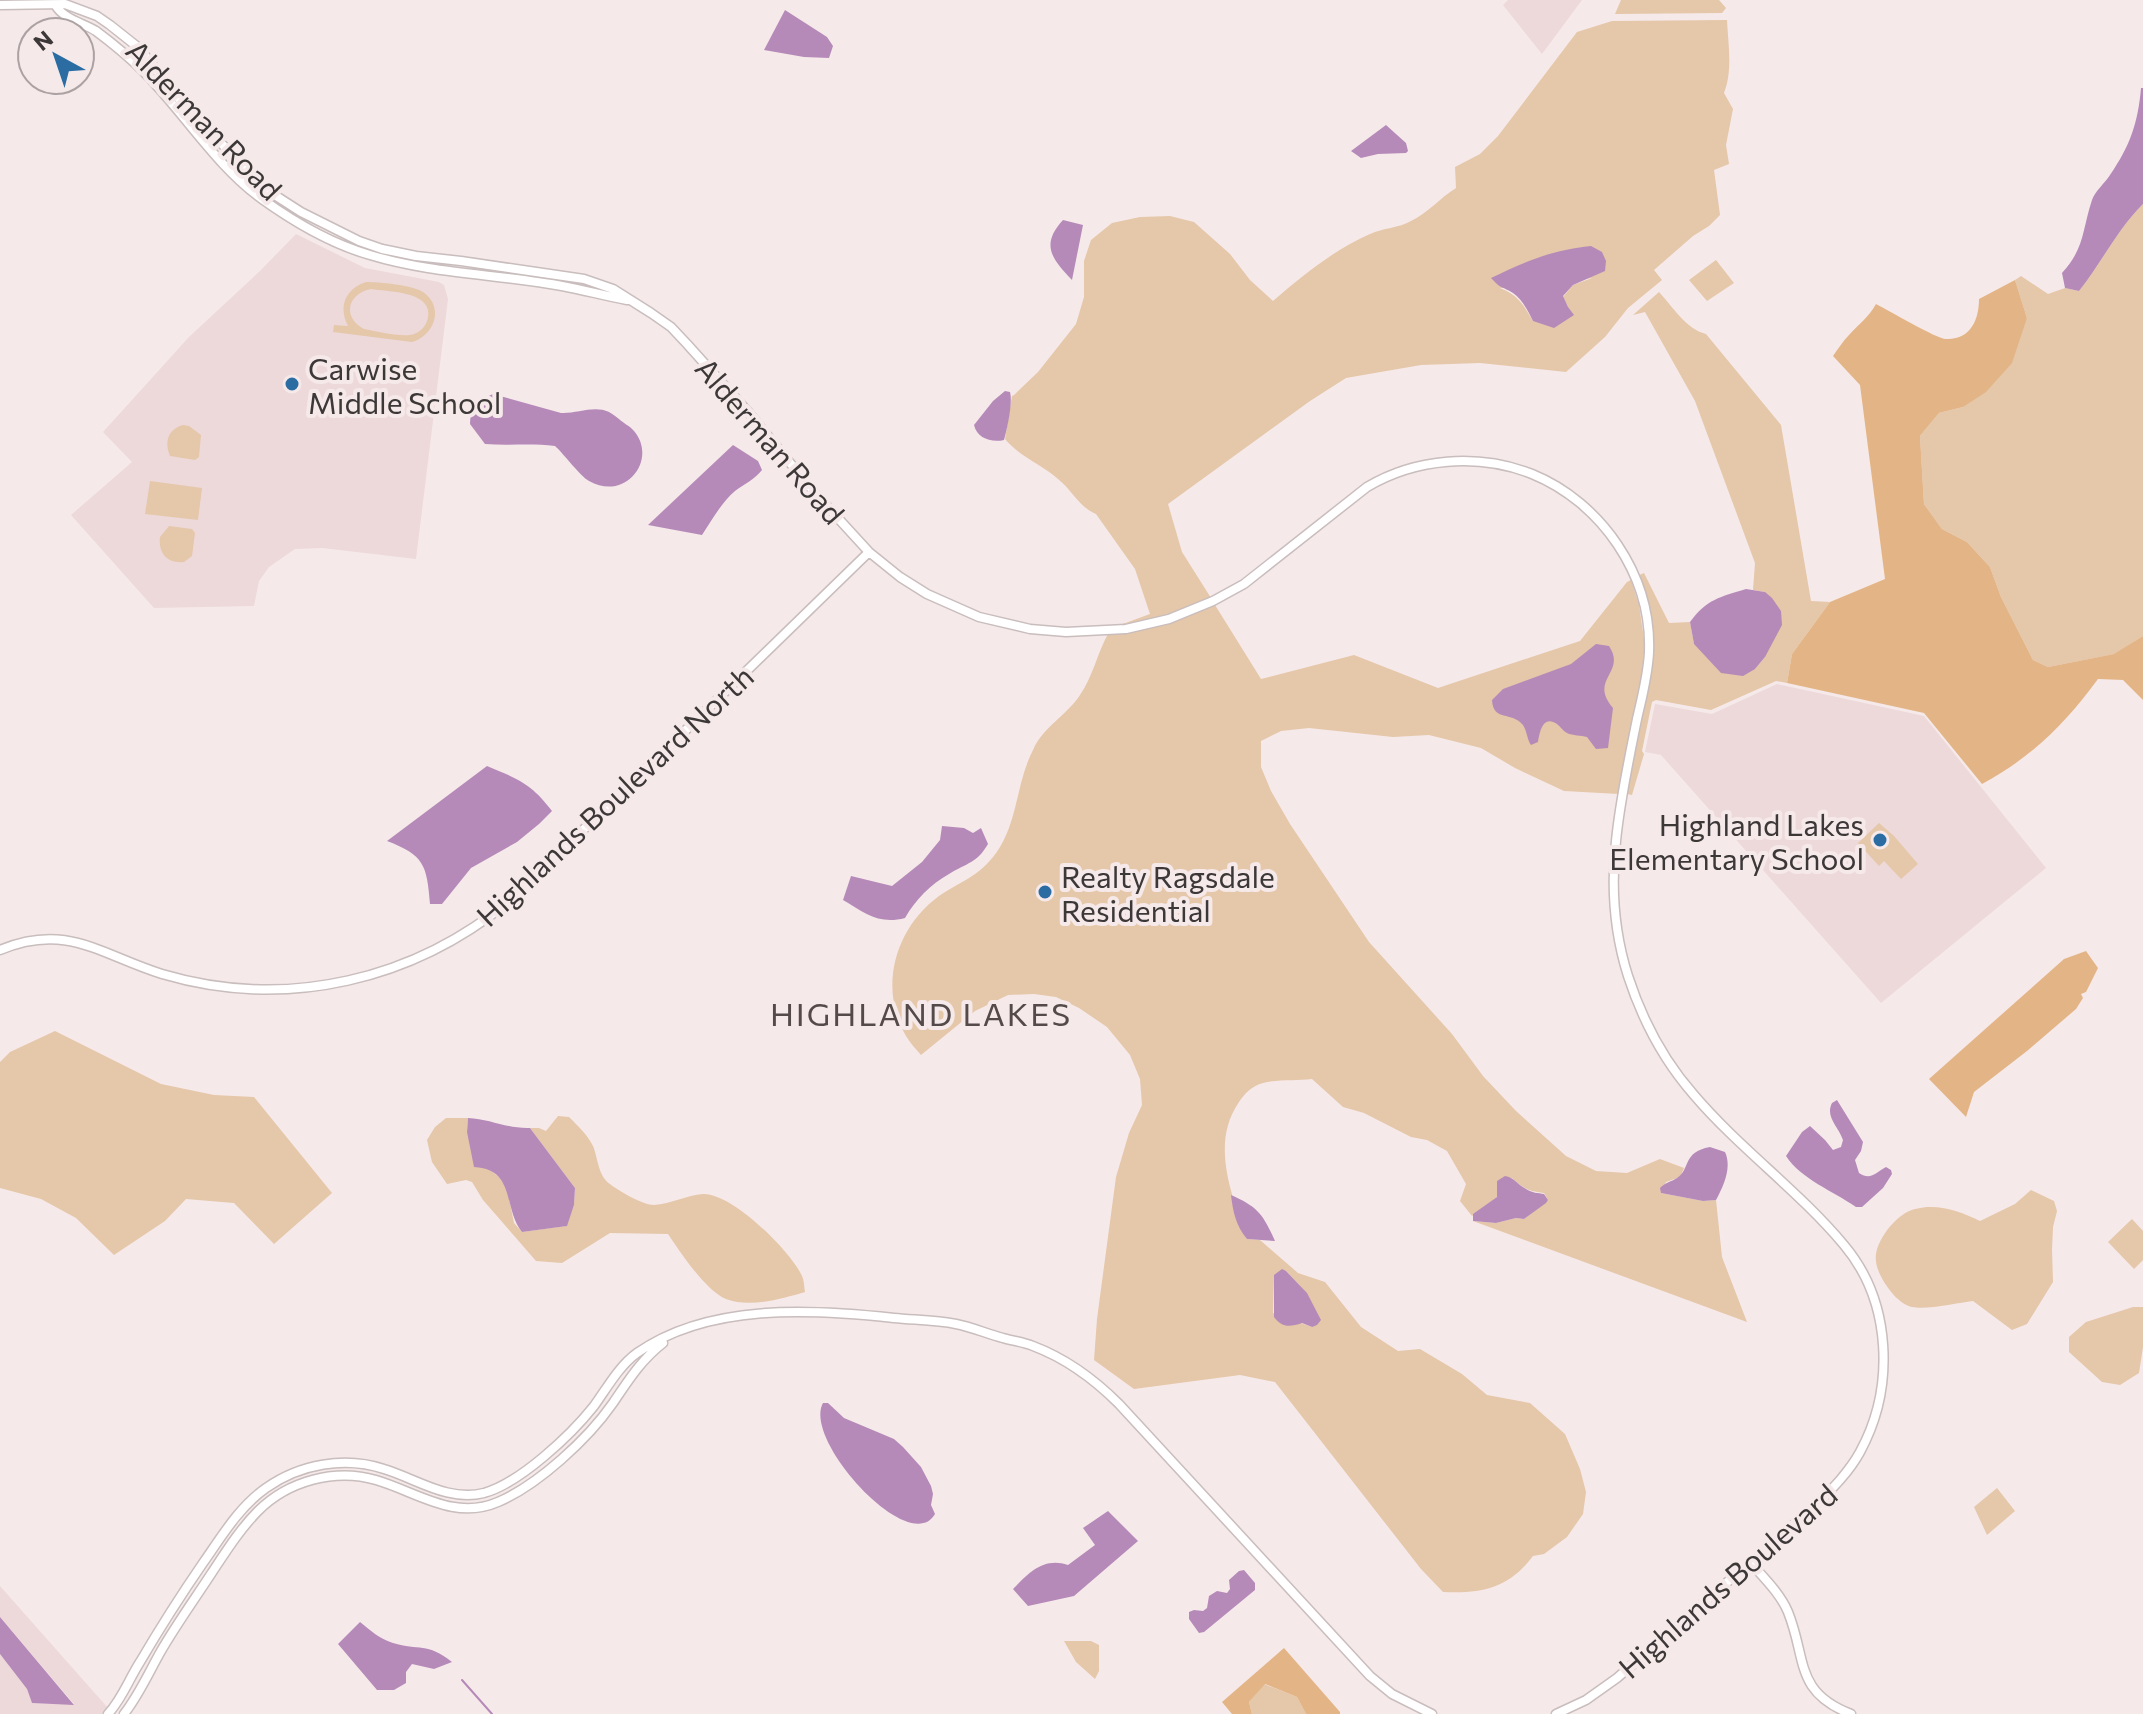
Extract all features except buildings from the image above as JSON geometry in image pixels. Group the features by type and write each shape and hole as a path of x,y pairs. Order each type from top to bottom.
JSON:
{"street":[{"name":"Alderman Road","path":"0,5 65,4 97,16 125,36 151,62 184,105 273,194 337,231 382,249 584,279 613,289 671,327 869,552"},
{"name":"Alderman Road","path":"56,6 61,14 91,28 120,50 144,72 237,177 262,199 302,225 369,255 459,273 559,285 631,301"},
{"name":"Highlands Boulevard","path":"869,552 927,594 979,617 1030,629 1094,632 1156,623 1225,595 1259,573 1382,478 1421,465 1465,461 1517,469 1555,486 1599,519 1618,545 1633,574 1643,605 1648,638 1646,675 1627,771 1614,865 1615,920 1633,990 1657,1042 1692,1093 1718,1122 1825,1224 1851,1254 1873,1298 1883,1336 1884,1362 1882,1390 1874,1421 1848,1471 1826,1495 1607,1686 1556,1714"},
{"name":"Highlands Boulevard North","path":"0,950 37,939 70,940 185,980 237,989 286,990 372,975 431,953 482,923 526,887 869,552"},
{"path":"108,1714 210,1553 237,1515 268,1486 319,1465 359,1463 457,1495 490,1491 521,1474 565,1439 629,1359 660,1339 696,1324 718,1319 836,1311 956,1324 1034,1346 1082,1372 1110,1395 1370,1676 1392,1694 1432,1714"},
{"path":"124,1714 221,1560 255,1514 271,1500 287,1489 309,1481 352,1476 377,1480 430,1501 458,1508 482,1507 502,1501 572,1450 607,1411 635,1370 677,1332"},
{"path":"1750,1562 1789,1615 1807,1679 1819,1696 1851,1714"}],"shaded area":[{"path":"1508,0 1582,0 1542,54 1503,5"},
{"path":"1621,0 1719,0 1726,8 1722,13 1615,14"},
{"path":"785,10 827,37 833,46 829,58 764,50"},
{"path":"1727,20 1729,66 1724,93 1733,109 1726,145 1729,164 1714,170 1720,215 1654,270 1662,280 1628,308 1605,337 1566,372 1480,363 1421,365 1346,378 1310,401 1168,504 1182,552 1211,598 1168,615 1120,625 1150,614 1135,569 1096,514 1058,479 1005,439 1012,396 1038,372 1076,324 1084,297 1084,261 1091,240 1112,223 1140,217 1170,216 1194,222 1230,254 1250,280 1273,301 1344,247 1375,232 1411,221 1456,188 1455,167 1480,154 1498,136 1577,32 1612,21","holes":["1592,278 1573,285 1563,297 1568,307 1533,321 1520,301 1500,288"]},
{"path":"2141,88 2143,204 2125,224 2079,291 2065,288 2062,273 2079,247 2093,197 2128,144 2138,112"},
{"path":"1386,125 1406,143 1406,153 1361,158 1351,151"},
{"path":"2143,204 2143,636 2115,654 2048,667 2033,660 2001,597 1990,567 1967,542 1942,529 1924,504 1920,436 1939,413 1963,407 2027,318 2015,280 2021,276 2048,294 2065,288 2079,291 2125,224"},
{"path":"1063,220 1083,225 1072,280 1051,252 1052,237"},
{"name":"Carwise Middle School","path":"296,234 365,268 444,285 448,299 416,559 322,548 295,549 269,567 259,581 254,606 154,608 71,515 132,462 103,432 189,337"},
{"path":"1591,246 1602,252 1606,261 1605,271 1573,285 1563,296 1574,315 1554,328 1533,321 1519,298 1491,278 1540,257"},
{"path":"1716,260 1734,283 1707,301 1689,280"},
{"path":"2015,280 2027,318 2012,363 1986,392 1963,407 1939,413 1920,436 1924,504 1942,529 1967,542 1990,567 2001,597 2033,660 2048,667 2114,654 2143,636 2143,700 2123,680 2098,679 2073,711 2032,751 1982,784 1924,713 1787,683 1792,654 1830,602 1885,579 1860,385 1833,356 1876,304 1933,334 1946,339 1955,338 1972,327 1979,299"},
{"path":"366,282 387,283 423,292 434,305 431,327 420,339 412,342 333,332 334,325 348,326 345,300","holes":["371,289 418,298 428,311 424,327 414,334 403,335 364,329 357,324 352,318 350,306 357,296"]},
{"path":"1659,292 1686,322 1706,334 1781,425 1811,601 1830,602 1792,654 1787,683 1776,681 1711,710 1656,700 1652,702 1642,751 1644,754 1632,795 1627,794 1648,690 1653,647 1637,576 1644,573 1669,623 1690,622 1694,644 1755,669 1765,657 1765,592 1753,590 1755,563 1695,401 1645,312 1633,315"},
{"path":"1005,391 1010,392 1011,403 1004,440 994,441 978,433 974,425"},
{"path":"493,394 561,413 597,409 609,412 634,431 640,442 640,465 626,482 603,486 585,478 555,446 485,444 470,424 471,408"},
{"path":"183,425 201,435 199,457 195,460 170,456 168,451 171,433"},
{"path":"733,445 758,461 762,470 730,496 702,535 648,525"},
{"path":"150,481 202,488 198,520 145,514"},
{"path":"169,526 192,529 195,533 192,556 184,562 168,559 162,552 160,537"},
{"path":"1631,580 1639,605 1645,646 1619,794 1564,791 1481,748 1429,735 1393,737 1309,728 1281,731 1261,741 1261,767 1271,791 1369,942 1516,1111 1566,1156 1596,1171 1627,1173 1660,1159 1684,1168 1680,1177 1666,1182 1661,1193 1703,1201 1716,1200 1722,1257 1747,1322 1473,1221 1496,1223 1524,1219 1548,1200 1544,1193 1526,1189 1512,1178 1497,1181 1497,1197 1472,1216 1460,1201 1466,1184 1447,1151 1364,1113 1343,1107 1312,1079 1269,1082 1249,1090 1230,1118 1225,1152 1230,1187 1247,1239 1260,1240 1298,1273 1325,1282 1361,1327 1398,1351 1420,1349 1462,1374 1487,1395 1530,1403 1565,1434 1580,1469 1586,1492 1583,1514 1567,1537 1544,1554 1533,1556 1514,1575 1494,1587 1470,1592 1443,1592 1421,1569 1275,1382 1240,1375 1134,1389 1094,1360 1116,1177 1129,1133 1142,1105 1140,1079 1130,1055 1107,1027 1056,997 1008,995 975,1011 921,1055 908,1039 898,1018 893,998 896,960 911,925 924,909 979,871 1000,847 1037,742 1080,695 1108,634 1163,624 1215,605 1261,679 1354,655 1438,688 1580,641","holes":["1286,1271 1304,1290 1309,1301 1312,1327 1273,1313 1274,1276"]},
{"path":"1746,589 1765,592 1772,598 1781,611 1782,625 1755,669 1743,676 1721,673 1694,644 1690,622 1708,604"},
{"path":"1596,644 1609,646 1614,663 1604,690 1613,708 1608,748 1596,749 1587,737 1569,734 1548,721 1538,742 1531,745 1519,721 1499,714 1493,707 1492,700 1503,689 1571,664"},
{"name":"Highland Lakes Elementary School","path":"1777,684 1924,716 2046,868 1881,1003 1661,755 1645,752 1655,704 1712,714"},
{"path":"487,766 523,783 552,811 517,842 471,868 442,904 430,904 421,863 409,851 387,841"},
{"path":"1879,823 1918,864 1901,879 1884,861 1879,866 1858,843"},
{"path":"942,826 964,828 973,833 981,828 988,844 976,859 930,888 905,918 880,919 843,900 851,876 892,886 922,862 940,840"},
{"path":"2086,951 2098,968 2086,992 2081,994 2083,998 2076,1009 1974,1092 1966,1117 1929,1079 2064,959"},
{"path":"55,1031 161,1084 214,1095 254,1097 332,1193 274,1244 234,1203 186,1199 165,1221 114,1255 76,1218 41,1199 0,1188 0,1062 10,1052"},
{"path":"1837,1100 1863,1142 1855,1160 1859,1173 1870,1176 1886,1167 1892,1174 1883,1188 1862,1207 1856,1207 1809,1178 1786,1156 1802,1132 1810,1126 1833,1150 1841,1147 1843,1140 1830,1113 1832,1103"},
{"path":"558,1116 569,1117 582,1130 593,1146 606,1181 631,1197 654,1205 703,1194 715,1196 743,1212 772,1237 794,1263 803,1278 805,1292 755,1303 726,1299 702,1280 668,1234 610,1233 562,1263 536,1261 483,1200 472,1182 466,1180 447,1184 432,1162 427,1140 435,1127 446,1118 468,1118 467,1132 486,1167 507,1188 514,1223 522,1232 566,1226 574,1205 575,1188 530,1128 546,1131"},
{"path":"468,1118 530,1128 575,1188 574,1205 567,1226 522,1232 516,1223 503,1182 487,1169 474,1167 467,1132"},
{"path":"1710,1147 1725,1152 1728,1164 1716,1200 1703,1201 1661,1193 1660,1188 1681,1174 1695,1153"},
{"path":"1505,1176 1528,1190 1544,1194 1548,1200 1524,1219 1496,1223 1473,1221 1473,1214 1497,1197 1497,1181"},
{"path":"2031,1190 2054,1201 2057,1211 2053,1227 2053,1282 2027,1324 2012,1330 1973,1301 1934,1307 1909,1306 1886,1285 1878,1270 1876,1254 1885,1233 1902,1215 1924,1207 1940,1208 1957,1211 1980,1221 2015,1204"},
{"path":"1231,1195 1259,1212 1275,1241 1247,1239 1236,1218"},
{"path":"2132,1219 2143,1231 2143,1260 2134,1269 2108,1242"},
{"path":"1282,1269 1307,1293 1321,1320 1317,1325 1312,1327 1302,1323 1286,1326 1274,1317 1274,1275"},
{"path":"2133,1307 2143,1307 2143,1347 2139,1373 2120,1385 2102,1382 2069,1352 2069,1337 2086,1322"},
{"path":"823,1403 828,1403 844,1418 894,1439 903,1447 921,1467 931,1486 931,1505 935,1514 922,1523 904,1520 883,1508 862,1489 828,1442 821,1420"},
{"path":"1997,1488 2015,1511 1987,1535 1974,1507"},
{"path":"1108,1511 1138,1541 1074,1596 1028,1606 1013,1589 1037,1568 1051,1563 1068,1565 1095,1545 1083,1528"},
{"path":"1244,1570 1255,1583 1255,1590 1199,1633 1189,1619 1189,1612 1207,1608 1209,1596 1217,1591 1227,1593 1229,1580"},
{"path":"0,1586 108,1708 102,1714 0,1714 0,1654 27,1689 32,1703 74,1704 0,1617"},
{"path":"0,1617 74,1705 32,1703 27,1689 0,1654"},
{"path":"360,1622 388,1641 429,1649 452,1662 434,1669 412,1664 406,1672 406,1683 394,1690 377,1690 338,1644"},
{"path":"1064,1641 1091,1641 1099,1645 1099,1671 1095,1679 1076,1662"},
{"path":"1284,1648 1340,1714 1306,1714 1297,1697 1265,1684 1249,1702 1252,1714 1232,1714 1222,1702"},
{"path":"1264,1684 1297,1697 1306,1714 1252,1714 1249,1702"}],"waterway":[{"path":"462,1680 492,1714"}],"place":[{"name":"Carwise Middle School","path":"292,384"},
{"name":"Highland Lakes Elementary School","path":"1880,840"},
{"name":"Realty Ragsdale Residential","path":"1045,892"}],"district":[{"name":"HIGHLAND LAKES","path":"921,1013"}]}
